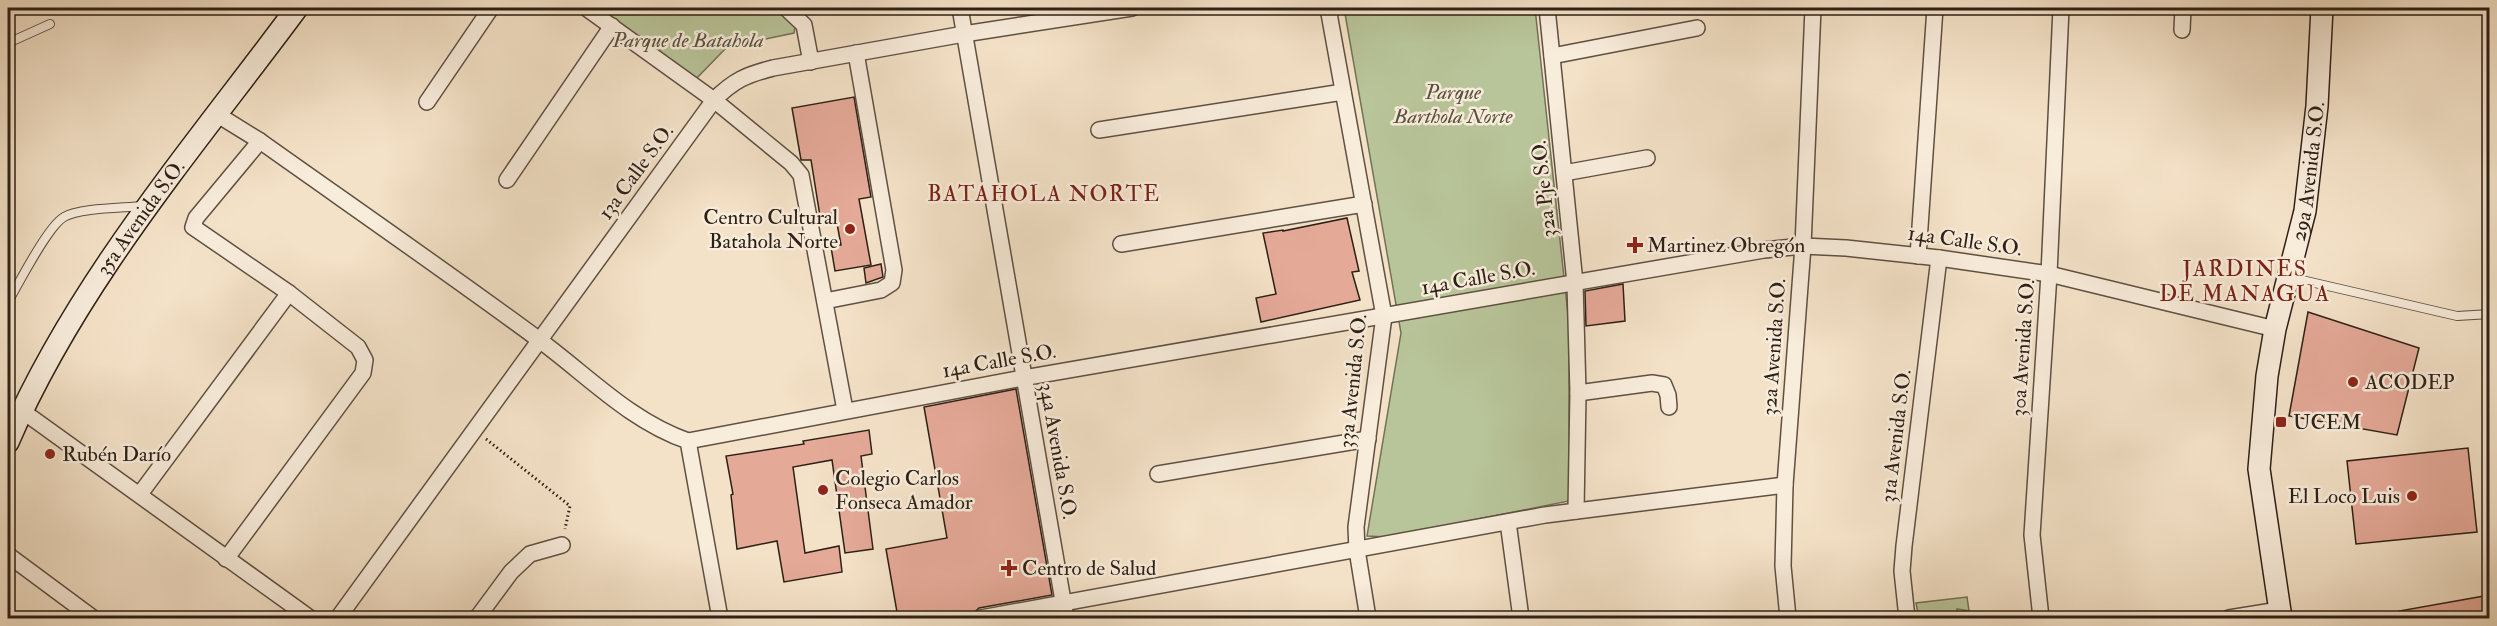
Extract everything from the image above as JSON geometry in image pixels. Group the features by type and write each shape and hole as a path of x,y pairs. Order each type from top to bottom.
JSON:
{"street":[{"name":"35a Avenida S.O.","path":"8,442 38,376 83,300 148,206 297,8"},
{"path":"427,102 491,8"},
{"path":"586,8 714,100 791,163 801,175 846,410"},
{"path":"786,8 804,25 811,62"},
{"name":"34a Avenida S.O.","path":"960,8 1065,611"},
{"name":"13a Calle S.O.","path":"338,618 714,100 728,86 746,75 856,53 964,33 1132,8"},
{"name":"33a Avenida S.O.","path":"1328,8 1384,316 1356,527 1357,550 1368,618"},
{"name":"32a Pje S.O.","path":"1547,8 1575,283 1578,393 1576,512"},
{"name":"32a Avenida S.O.","path":"1788,618 1783,566 1785,485 1803,246 1814,8"},
{"path":"1918,256 1935,8"},
{"name":"30a Avenida S.O.","path":"2041,618 2032,535 2049,274 2061,8"},
{"path":"2182,30 2183,8"},
{"name":"29a Avenida S.O.","path":"2280,614 2259,469 2267,376 2275,329 2305,211 2317,106 2322,8"},
{"path":"507,180 612,26"},
{"path":"1552,56 1697,28"},
{"path":"825,300 881,290 892,283 894,270 856,53"},
{"path":"1099,130 1343,92"},
{"path":"218,115 260,141 540,340 641,419 665,433 688,441 720,618"},
{"path":"226,559 363,373 365,360 358,347 289,293 193,227 196,218 260,141"},
{"path":"1564,173 1647,158"},
{"path":"1120,244 1364,204"},
{"name":"14a Calle S.O.","path":"688,441 1023,378 1764,250 1803,246 1939,258 2049,274 2275,329"},
{"name":"31a Avenida S.O.","path":"1907,618 1902,571 1904,546 1939,258"},
{"path":"140,495 289,293"},
{"path":"1578,393 1652,383 1664,385 1669,406"},
{"path":"21,410 310,618"},
{"path":"1158,474 1368,439"},
{"path":"981,618 1065,611 1357,550 1508,522 1785,485"},
{"path":"1508,522 1521,618"},
{"path":"477,618 511,572 530,554 562,545"},
{"path":"8,555 93,618"},
{"path":"2229,618 2280,614"}],"lane":[{"path":"8,43 50,24"},
{"path":"8,302 52,228 63,217 79,212 148,206"},
{"path":"2288,277 2457,316 2490,314"}],"path":[{"path":"475,431 570,506 562,545"}],"green space":[{"name":"Parque de Batahola","path":"586,8 786,8 797,16 794,33 727,47 692,83"},
{"name":"Parque Barthola Norte","path":"1344,8 1535,8 1569,324 1569,501 1387,537 1367,536 1401,333"},
{"path":"1967,597 1969,611 1957,609 1958,618 1919,618 1916,603"}],"building":[{"path":"854,97 871,197 859,199 871,265 835,271 831,247 841,245 835,213 820,216 811,160 801,160 792,108"},
{"path":"1347,218 1359,271 1352,272 1360,300 1261,322 1256,298 1276,294 1263,233"},
{"path":"881,264 883,277 866,283 864,268"},
{"path":"1623,284 1625,321 1586,326 1585,291"},
{"name":"ACODEP","path":"2308,312 2419,348 2397,435 2289,416"},
{"name":"Centro de Salud","path":"1016,389 1052,595 979,608 972,615 954,618 898,618 886,549 947,538 924,407"},
{"path":"869,430 872,454 861,456 873,549 845,553 832,460 793,467 805,553 839,546 842,572 784,582 777,541 737,549 731,495 733,494 726,456 804,444 803,441"},
{"name":"El Loco Luis","path":"2468,448 2477,532 2356,544 2347,461"},
{"path":"2490,595 2490,618 2400,618 2399,611"}],"place":[{"name":"Centro Cultural Batahola Norte","path":"850,229"},
{"name":"Martinez Obregón","path":"1635,245"},
{"name":"ACODEP","path":"2353,382"},
{"name":"UCEM","path":"2281,422"},
{"name":"Rubén Darío","path":"50,454"},
{"name":"Colegio Carlos Fonseca Amador","path":"823,490"},
{"name":"El Loco Luis","path":"2412,496"},
{"name":"Centro de Salud","path":"1009,568"}],"district":[{"name":"BATAHOLA NORTE","path":"1044,194"},
{"name":"JARDINES DE MANAGUA","path":"2245,282"}]}
